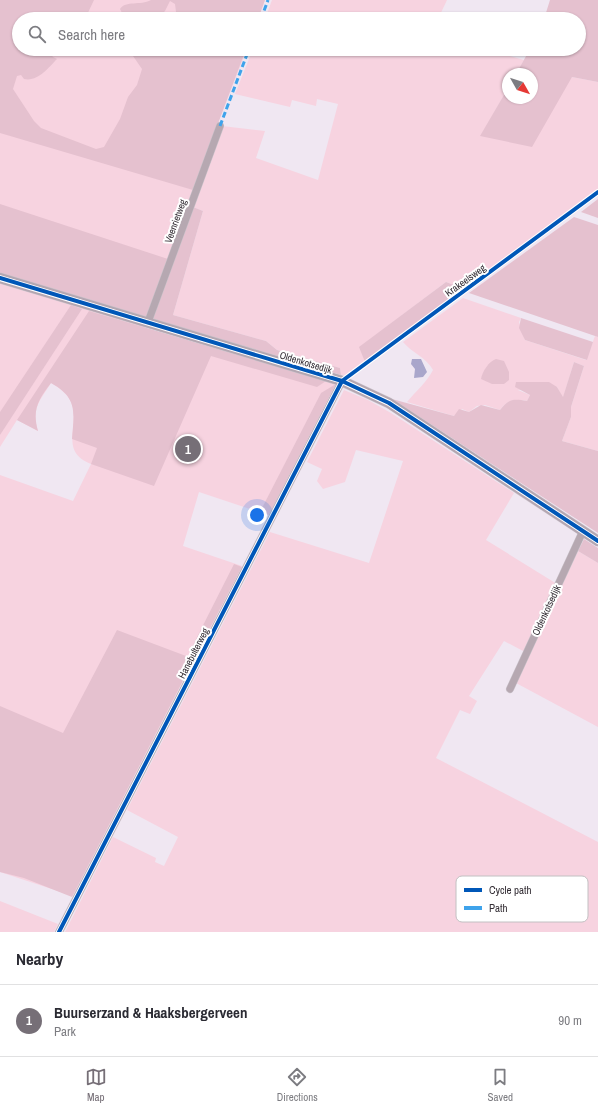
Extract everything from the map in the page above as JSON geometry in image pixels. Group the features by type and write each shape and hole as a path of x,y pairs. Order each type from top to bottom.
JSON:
{"street":[{"name":"Veenrietweg","path":"148,322 220,126"},
{"name":"Oldenkotsedijk","path":"0,278 342,381 389,403 598,541"},
{"name":"Hanebulterweg","path":"59,932 342,381"},
{"name":"Oldenkotsedijk","path":"510,689 583,531"}],"shaded area":[{"path":"0,0 265,0 261,12 12,12 12,56 244,56 192,189 193,190 168,259 166,259 144,329 336,383 268,515 199,492 183,546 242,566 73,896 0,872 0,475 73,501 91,464 79,457 74,448 72,438 74,416 72,404 65,393 51,383 37,406 35,417 38,431 17,420 0,447"},
{"path":"0,0 94,0 88,12 12,12 12,56 52,56 57,59 46,70 34,78 24,79 21,75 17,76 13,89 34,121 41,128 96,149 104,147 120,119 128,97 137,85 142,69 133,56 243,56 193,190 0,133"},
{"path":"151,0 265,0 261,12 176,12 175,4 170,1 164,12 122,12 120,9 126,5"},
{"path":"272,0 447,0 441,12 268,12"},
{"path":"550,0 598,0 598,82 572,77 532,147 480,136 502,98 502,104 538,104 538,68 519,68 526,56 586,56 586,12 546,12"},
{"path":"250,56 509,56 524,60 519,68 502,68 502,99 481,136 530,104 538,104 538,99 572,77 598,82 598,191 465,289 446,282 360,347 365,362 346,376 341,375 340,368 277,350 266,341 173,315 203,211 193,207 222,126 265,131 256,158 318,180 338,104 317,99 316,106 292,100 290,107 235,94"},
{"path":"598,199 598,218 581,212"},
{"path":"0,204 168,259 147,318 0,273"},
{"path":"193,207 203,211 173,315 266,341 277,350 340,368 341,375 152,319"},
{"path":"574,217 598,225 598,337 469,293"},
{"path":"446,282 465,289 365,362 359,347"},
{"path":"463,298 521,318 519,322 525,340 586,360 595,336 598,337 598,451 562,441 571,417 571,407 584,366 574,362 563,398 557,387 518,390 530,395 527,401 519,400 509,402 500,410 485,405 477,406 469,412 462,409 454,416 407,402 425,382 433,370 423,358 403,342"},
{"path":"71,305 82,309 0,435 0,412"},
{"path":"89,311 326,381 317,387 211,356 154,486 91,464 97,448 72,439 73,413 70,400 66,394 51,383 37,406 36,424 38,431 17,420"},
{"path":"521,318 593,342 587,360 525,340 519,328"},
{"path":"412,359 421,359 427,372 423,377 414,378 415,369 411,364"},
{"path":"496,359 504,361 509,372 509,380 504,384 492,384 481,379 486,367"},
{"path":"574,362 584,366 571,407 571,417 562,441 598,451 598,533 392,399 454,416 459,409 469,412 481,405 500,410 506,403 512,400 527,401 530,395 515,387 516,382 549,382 557,387 563,397"},
{"path":"336,384 269,515 260,512 321,393"},
{"path":"344,390 368,400 391,413 514,493 486,540 557,584 525,652 504,641 469,696 477,701 470,714 460,710 436,758 598,842 598,932 65,932 113,837 156,858 155,862 164,866 178,837 127,810 270,532 369,563 403,461 356,450 345,482 323,489 317,481 322,469 307,462"},
{"path":"584,539 598,548 598,563 578,551"},
{"path":"578,551 598,563 598,727 516,683"},
{"path":"234,564 242,567 197,653 190,651"},
{"path":"117,630 194,659 72,897 24,878 0,872 0,706 63,733"},
{"path":"0,901 58,924 54,932 0,932"}],"marked path":[{"path":"264,12 268,0"},
{"path":"220,126 246,56"}],"cycle path":[{"name":"Krakeelsweg","path":"59,932 342,381 598,192"},
{"path":"0,278 342,381 389,403 598,541"}],"place":[{"name":"Buurserzand & Haaksbergerveen","path":"188,449"}]}
